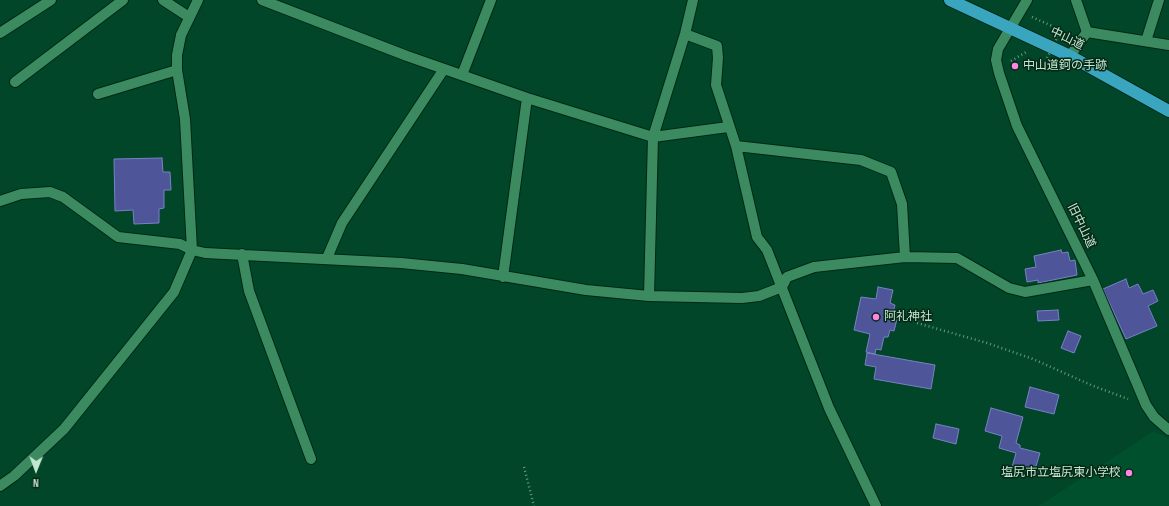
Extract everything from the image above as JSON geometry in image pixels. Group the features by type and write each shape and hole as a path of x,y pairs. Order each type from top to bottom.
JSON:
{"highway":[{"name":"中山道","path":"950,0 1070,56 1169,111"}],"street":[{"path":"0,33 51,0"},
{"path":"15,82 123,0"},
{"path":"163,0 189,17"},
{"path":"0,486 14,476 64,429 174,292 192,250 185,119 177,70 177,55 181,35 198,0"},
{"path":"262,0 462,76 653,137 728,127"},
{"path":"462,76 491,0"},
{"path":"649,296 653,137 685,34 693,0"},
{"name":"旧中山道","path":"1027,0 998,49 996,60 1017,126 1093,280 1146,405 1154,417 1169,430"},
{"path":"1076,0 1087,32"},
{"path":"1146,41 1159,0"},
{"path":"1087,32 1169,45"},
{"path":"1070,56 1087,32"},
{"path":"685,34 717,46 718,58 716,85 728,127 736,146 757,237 767,250 829,408 876,506"},
{"path":"327,258 342,223 444,69"},
{"path":"98,94 177,70"},
{"path":"503,277 527,98"},
{"path":"736,146 861,160 891,172 902,204 904,257"},
{"path":"0,201 21,194 50,192 63,197 118,237 180,244 192,250 205,253 327,258 343,261 401,262 462,269 586,290 649,296 742,298 759,296 782,287 787,277 814,267 904,257 957,258 1009,288 1025,292 1093,280"},
{"path":"242,254 249,291 311,459"}],"path":[{"path":"1028,15 1061,30 1047,58 1041,56"},
{"path":"1011,60 1030,50"},
{"path":"917,324 987,343 1033,359 1091,385 1146,405"},
{"path":"524,467 534,506"}],"shaded area":[{"name":"塩尻市立塩尻東小学校","path":"1154,431 1169,439 1169,506 1039,506"}],"building":[{"path":"162,158 163,172 170,172 171,190 164,190 164,208 159,209 159,223 134,224 133,210 115,211 114,159"},
{"path":"1061,250 1062,253 1068,252 1070,261 1075,260 1077,275 1038,283 1038,280 1027,282 1025,269 1036,267 1034,256"},
{"path":"1126,279 1129,288 1138,284 1143,294 1153,290 1158,301 1148,306 1157,326 1126,339 1103,289"},
{"path":"878,287 893,290 890,303 895,305 893,313 898,315 894,331 890,330 888,337 884,337 881,350 876,349 875,354 866,352 870,334 854,330 861,297 876,299"},
{"path":"1058,310 1059,320 1038,321 1037,311"},
{"path":"1068,331 1081,336 1074,353 1061,348"},
{"path":"867,353 935,365 931,389 874,379 876,367 865,365"},
{"path":"1030,387 1059,395 1054,414 1025,407"},
{"path":"991,408 1023,417 1016,443 1020,445 1020,448 1040,453 1034,473 1012,467 1016,453 999,448 1002,436 985,431"},
{"path":"936,424 959,429 956,444 933,438"}],"place":[{"name":"中山道鈳の手跡","path":"1015,66"},
{"name":"阿礼神社","path":"876,317"},
{"name":"塩尻市立塩尻東小学校","path":"1129,473"}]}
